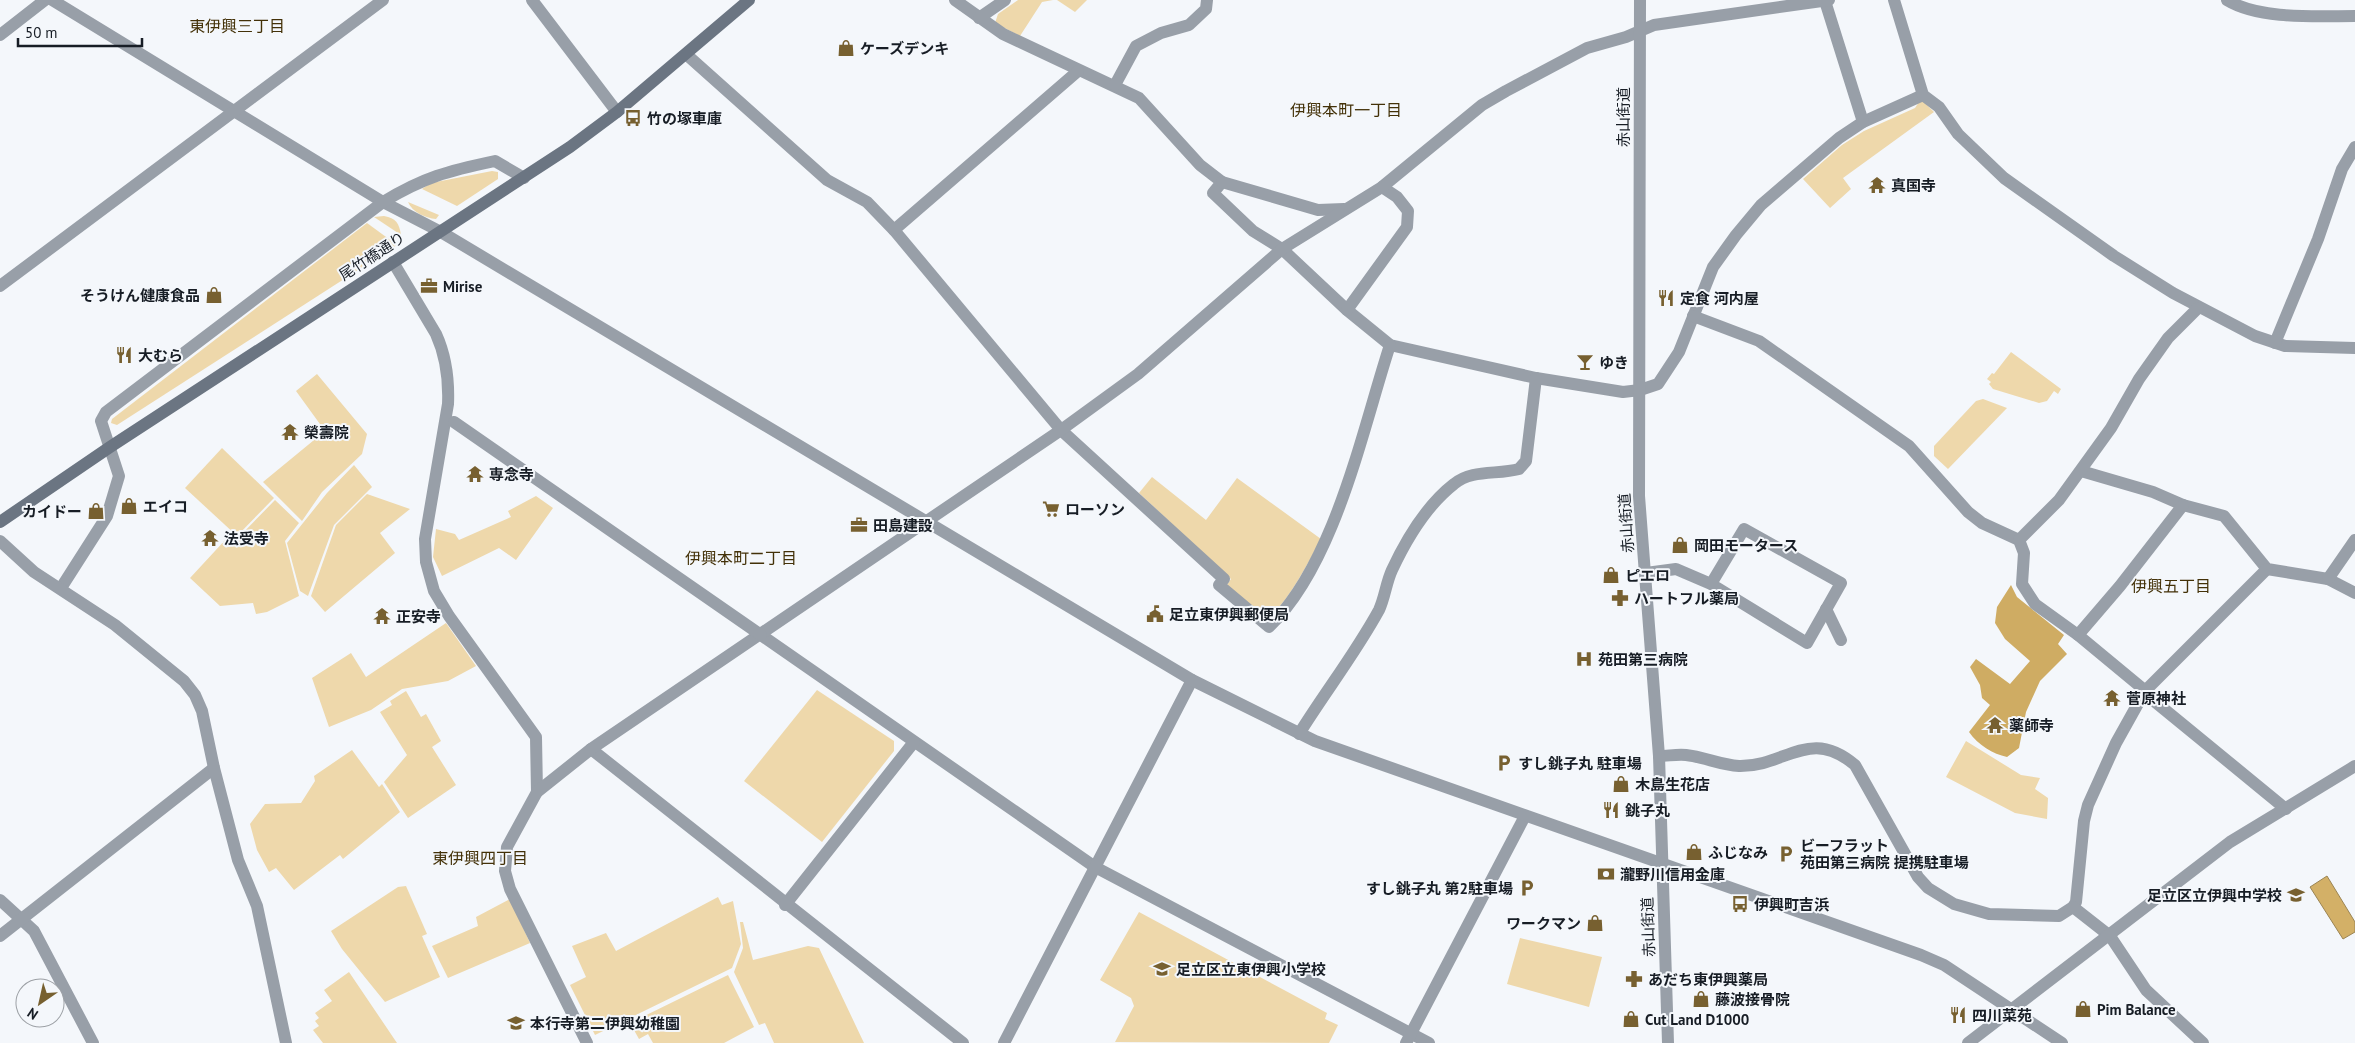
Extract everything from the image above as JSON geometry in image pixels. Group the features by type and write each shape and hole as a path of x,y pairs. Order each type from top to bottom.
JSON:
{"main road":[{"name":"尾竹橋通り","path":"0,522 110,447 524,178 617,112 749,0"}],"street":[{"path":"0,35 45,0"},
{"path":"52,0 383,202 441,232 1192,680 1299,734 1662,865 1921,955 1944,965 2062,1043"},
{"path":"0,286 383,0"},
{"path":"532,0 617,112"},
{"path":"955,0 1003,34 1078,72 1115,85 1139,98 1200,165 1222,182 1318,210 1347,209"},
{"path":"979,18 1005,0"},
{"path":"1115,85 1136,46 1162,33 1189,25 1206,10 1207,0"},
{"name":"赤山街道","path":"1640,0 1640,496 1659,756 1668,1043"},
{"path":"587,1043 571,1015 506,878 507,847 537,792 591,749 1061,430 1138,374 1282,249 1382,187 1482,105 1588,48 1654,25 1827,0 1863,122"},
{"path":"1894,0 1923,95 1939,107 1958,134 2004,178 2114,256 2198,308 2255,336 2275,343 2296,347 2355,348"},
{"path":"2226,0 2239,7 2252,10 2310,16 2355,16"},
{"path":"687,54 827,180 866,202 894,230 1061,430 1224,579 1219,586 1269,627 1287,610 1305,582 1326,537 1390,345"},
{"path":"894,230 1078,72"},
{"path":"1222,182 1213,192 1253,231 1282,249 1347,310 1390,345 1536,378 1623,392 1640,390 1658,384 1679,352 1713,268 1736,235 1761,205 1839,138 1863,122 1923,95"},
{"path":"2275,343 2318,239 2342,168 2355,147"},
{"path":"61,588 107,516 119,476 101,421 106,412 383,202 413,184 434,175 495,161 524,178"},
{"path":"1347,310 1407,227 1408,211 1397,197 1382,187"},
{"path":"393,262 428,317 442,347 449,384 450,420 425,539 426,562 434,591 449,616 536,737 537,792"},
{"path":"2019,540 2059,500 2081,471 2168,338 2198,308"},
{"path":"1693,316 1759,341 1909,446 1968,512 1982,523 2019,540 2024,553 2022,584 2035,604 2078,635 2145,691 2148,696 2286,808"},
{"path":"1299,734 1362,640 1380,607 1392,571 1419,523 1454,484 1487,472 1506,472 1519,469 1526,461 1536,378"},
{"path":"450,420 1095,867 1409,1038 1429,1043"},
{"path":"2081,471 2153,492 2183,505 2224,516 2267,569 2328,579 2355,593"},
{"path":"2078,635 2120,586 2183,505"},
{"path":"1646,573 1676,568 1711,584 1807,643 1841,583 1744,529 1711,584"},
{"path":"2328,579 2355,540"},
{"path":"0,541 34,572 115,625 184,681 195,695 202,711 214,768 238,860 257,906 286,1043"},
{"path":"1659,756 1684,755 1738,766 1757,765 1812,747 1828,749 1844,756 1855,765 1918,877 1935,892 1954,904 1989,914 2058,916 2073,907 2076,902 2084,821 2088,805 2116,743 2145,691 2267,569"},
{"path":"1826,609 1841,640"},
{"path":"1004,1043 1192,680"},
{"path":"785,905 914,742"},
{"path":"591,749 785,905 963,1043"},
{"path":"1968,1043 2110,936 2230,842 2355,766"},
{"path":"0,936 214,768"},
{"path":"1409,1038 1525,816"},
{"path":"0,900 22,918 34,931 92,1043"},
{"path":"2073,907 2110,936 2146,990 2203,1043"}],"shaded area":[{"path":"1018,0 1053,0 1042,2 1020,36 995,23 998,14"},
{"path":"1057,0 1087,0 1075,12"},
{"path":"1923,101 1934,112 1843,178 1851,189 1830,208 1803,179 1842,145 1864,131 1915,108 1919,102"},
{"path":"492,171 498,172 498,179 457,206 422,189 431,183"},
{"path":"408,202 439,215 436,219 423,216 416,212"},
{"path":"384,216 396,222 401,235 374,217"},
{"path":"367,223 397,245 117,425 111,423 112,419"},
{"path":"2011,352 2061,389 2058,394 2054,391 2047,401 2039,403 1993,389 1989,384 1991,382 1987,379 1992,373 1994,374"},
{"path":"317,374 367,434 362,454 322,492 302,521 263,482 325,431 296,391"},
{"path":"1983,399 2007,408 1948,469 1934,456 1934,446 1976,401"},
{"path":"222,448 274,498 237,536 185,488"},
{"path":"354,465 372,487 334,525 308,596 300,591 287,543 327,493"},
{"path":"1152,477 1206,520 1237,478 1321,539 1291,591 1268,619 1227,585 1231,579 1139,493"},
{"path":"367,494 410,509 380,533 395,553 325,612 311,596 336,525"},
{"path":"536,496 553,508 516,560 499,548 442,576 433,557 436,529 455,534 459,540 511,517 508,511"},
{"path":"275,500 299,523 285,541 299,596 267,612 256,614 253,603 220,606 190,578 227,538 238,538"},
{"path":"2011,585 2017,597 2064,635 2058,644 2067,654 2040,681 2026,712 2019,748 2007,757 1996,754 1986,748 1969,732 1990,705 1982,698 1980,685 1970,667 1976,659 2010,684 2030,661 2005,639 1995,623 1997,607"},
{"path":"446,623 476,666 448,681 402,689 371,710 329,727 312,678 351,653 366,677"},
{"path":"817,690 894,741 894,751 822,842 744,781"},
{"path":"406,691 421,717 426,714 441,741 432,747 456,785 408,818 384,782 407,755 380,712 392,705 390,701"},
{"path":"1966,741 2021,775 2040,778 2035,789 2048,798 2047,819 2015,813 1946,777"},
{"path":"352,750 379,787 382,784 400,812 343,859 340,855 294,890 276,868 269,872 257,850 250,824 265,804 301,803 315,781 314,776"},
{"path":"2327,876 2355,922 2355,932 2343,939 2310,887"},
{"path":"406,886 427,934 422,936 440,977 385,1002 342,949 331,931 398,887"},
{"path":"718,897 722,905 733,901 741,944 732,968 595,1035 570,985 586,977 572,946 606,933 616,951"},
{"path":"510,899 530,943 448,978 432,946 478,926 476,917"},
{"name":"足立区立東伊興小学校","path":"1139,912 1327,1013 1325,1019 1338,1025 1329,1043 1115,1042 1134,1006 1131,998 1100,980"},
{"path":"740,922 743,922 753,960 808,946 819,948 864,1043 774,1043 765,1023 759,1025 734,972 743,948"},
{"path":"1520,938 1602,957 1589,1007 1507,984"},
{"path":"349,972 397,1043 323,1043 313,1030 319,1026 315,1021 319,1018 315,1013 332,1001 324,990"},
{"path":"728,975 754,1027 724,1043 653,1043 648,1034 639,1039 630,1023"}],"place":[{"name":"ケーズデンキ","path":"846,48"},
{"name":"竹の塚車庫","path":"633,118"},
{"name":"真国寺","path":"1877,185"},
{"name":"Mirise","path":"429,286"},
{"name":"そうけん健康食品","path":"214,295"},
{"name":"定食 河内屋","path":"1666,298"},
{"name":"大むら","path":"124,355"},
{"name":"ゆき","path":"1585,362"},
{"name":"榮壽院","path":"290,432"},
{"name":"専念寺","path":"475,474"},
{"name":"エイコ","path":"129,506"},
{"name":"ローソン","path":"1051,509"},
{"name":"カイドー","path":"96,511"},
{"name":"田島建設","path":"859,525"},
{"name":"法受寺","path":"210,538"},
{"name":"岡田モータース","path":"1680,545"},
{"name":"ピエロ","path":"1611,575"},
{"name":"ハートフル薬局","path":"1620,598"},
{"name":"足立東伊興郵便局","path":"1155,614"},
{"name":"正安寺","path":"382,616"},
{"name":"苑田第三病院","path":"1584,659"},
{"name":"菅原神社","path":"2112,698"},
{"name":"薬師寺","path":"1995,725"},
{"name":"すし銚子丸 駐車場","path":"1504,763"},
{"name":"木島生花店","path":"1621,784"},
{"name":"銚子丸","path":"1611,810"},
{"name":"ふじなみ","path":"1694,852"},
{"name":"ビーフラット 苑田第三病院 提携駐車場","path":"1786,854"},
{"name":"瀧野川信用金庫","path":"1606,874"},
{"name":"すし銚子丸 第2駐車場","path":"1527,888"},
{"name":"足立区立伊興中学校","path":"2296,895"},
{"name":"伊興町吉浜","path":"1740,904"},
{"name":"ワークマン","path":"1595,923"},
{"name":"足立区立東伊興小学校","path":"1162,969"},
{"name":"あだち東伊興薬局","path":"1634,979"},
{"name":"藤波接骨院","path":"1701,999"},
{"name":"Pim Balance","path":"2083,1009"},
{"name":"四川菜苑","path":"1958,1015"},
{"name":"Cut Land D1000","path":"1631,1019"},
{"name":"本行寺第二伊興幼稚園","path":"516,1023"}],"district":[{"name":"東伊興三丁目","path":"237,26"},
{"name":"伊興本町一丁目","path":"1346,110"},
{"name":"伊興本町二丁目","path":"741,558"},
{"name":"伊興五丁目","path":"2171,586"},
{"name":"東伊興四丁目","path":"480,858"}]}
